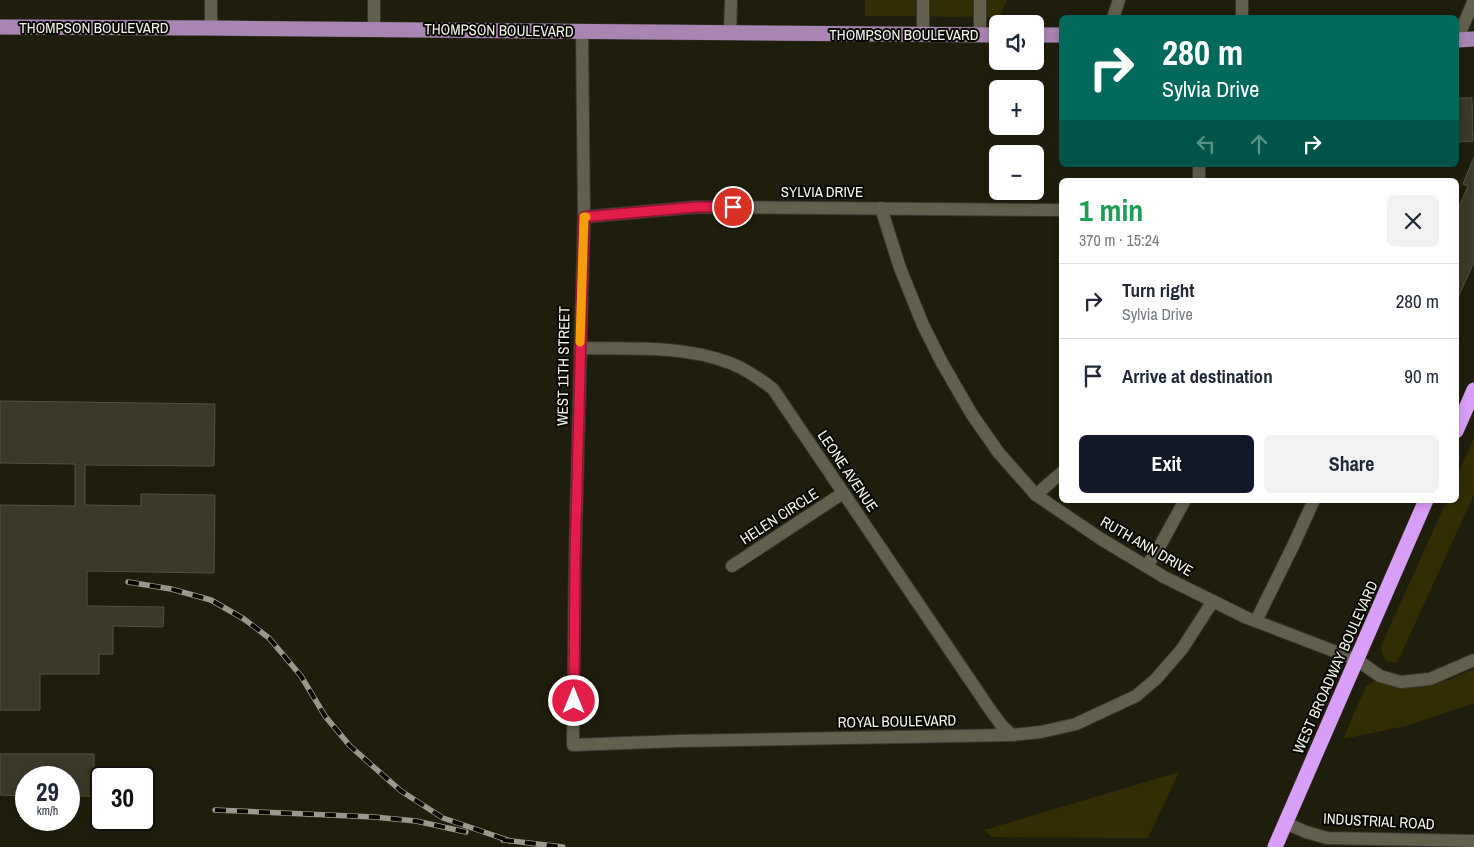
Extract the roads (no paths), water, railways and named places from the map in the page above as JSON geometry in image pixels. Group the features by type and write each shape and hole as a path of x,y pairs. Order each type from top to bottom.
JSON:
{"highway":[{"path":"1459,424 1474,390"},
{"name":"WEST BROADWAY BOULEVARD","path":"1275,847 1425,503"}],"main road":[{"name":"THOMPSON BOULEVARD","path":"0,27 989,35"},
{"path":"1044,35 1059,35"},
{"path":"1459,40 1474,39"}],"street":[{"path":"211,0 211,28"},
{"path":"374,0 374,29"},
{"path":"730,33 731,0"},
{"path":"923,0 923,34"},
{"path":"980,0 980,35"},
{"path":"1114,15 1119,0"},
{"path":"1242,0 1242,15"},
{"path":"1459,35 1474,0"},
{"name":"WEST 11TH STREET","path":"574,701 575,561 584,217 582,31"},
{"name":"SYLVIA DRIVE","path":"584,217 696,207 1059,210"},
{"name":"RUTH ANN DRIVE","path":"881,208 900,268 923,325 941,361 971,413 998,452 1036,496 1101,539 1164,577 1256,621 1358,660 1380,676 1401,682 1430,679 1474,660"},
{"name":"LEONE AVENUE","path":"580,348 661,349 701,355 730,362 753,374 773,389 1002,726 1012,735"},
{"path":"1036,496 1059,475"},
{"name":"HELEN CIRCLE","path":"732,566 843,493"},
{"path":"1146,566 1156,553 1183,503"},
{"path":"1256,621 1313,503"},
{"name":"ROYAL BOULEVARD","path":"574,701 573,746 1012,735 1041,732 1076,724 1136,696 1156,679 1182,649 1213,601"},
{"name":"INDUSTRIAL ROAD","path":"1285,823 1327,838 1474,841"}],"railway":[{"path":"128,582 171,589 211,600 244,619 269,638 301,676 325,716 350,746 401,791 443,818 510,841"},
{"path":"215,810 374,817 416,821 466,832"},
{"path":"503,840 563,847"}]}
